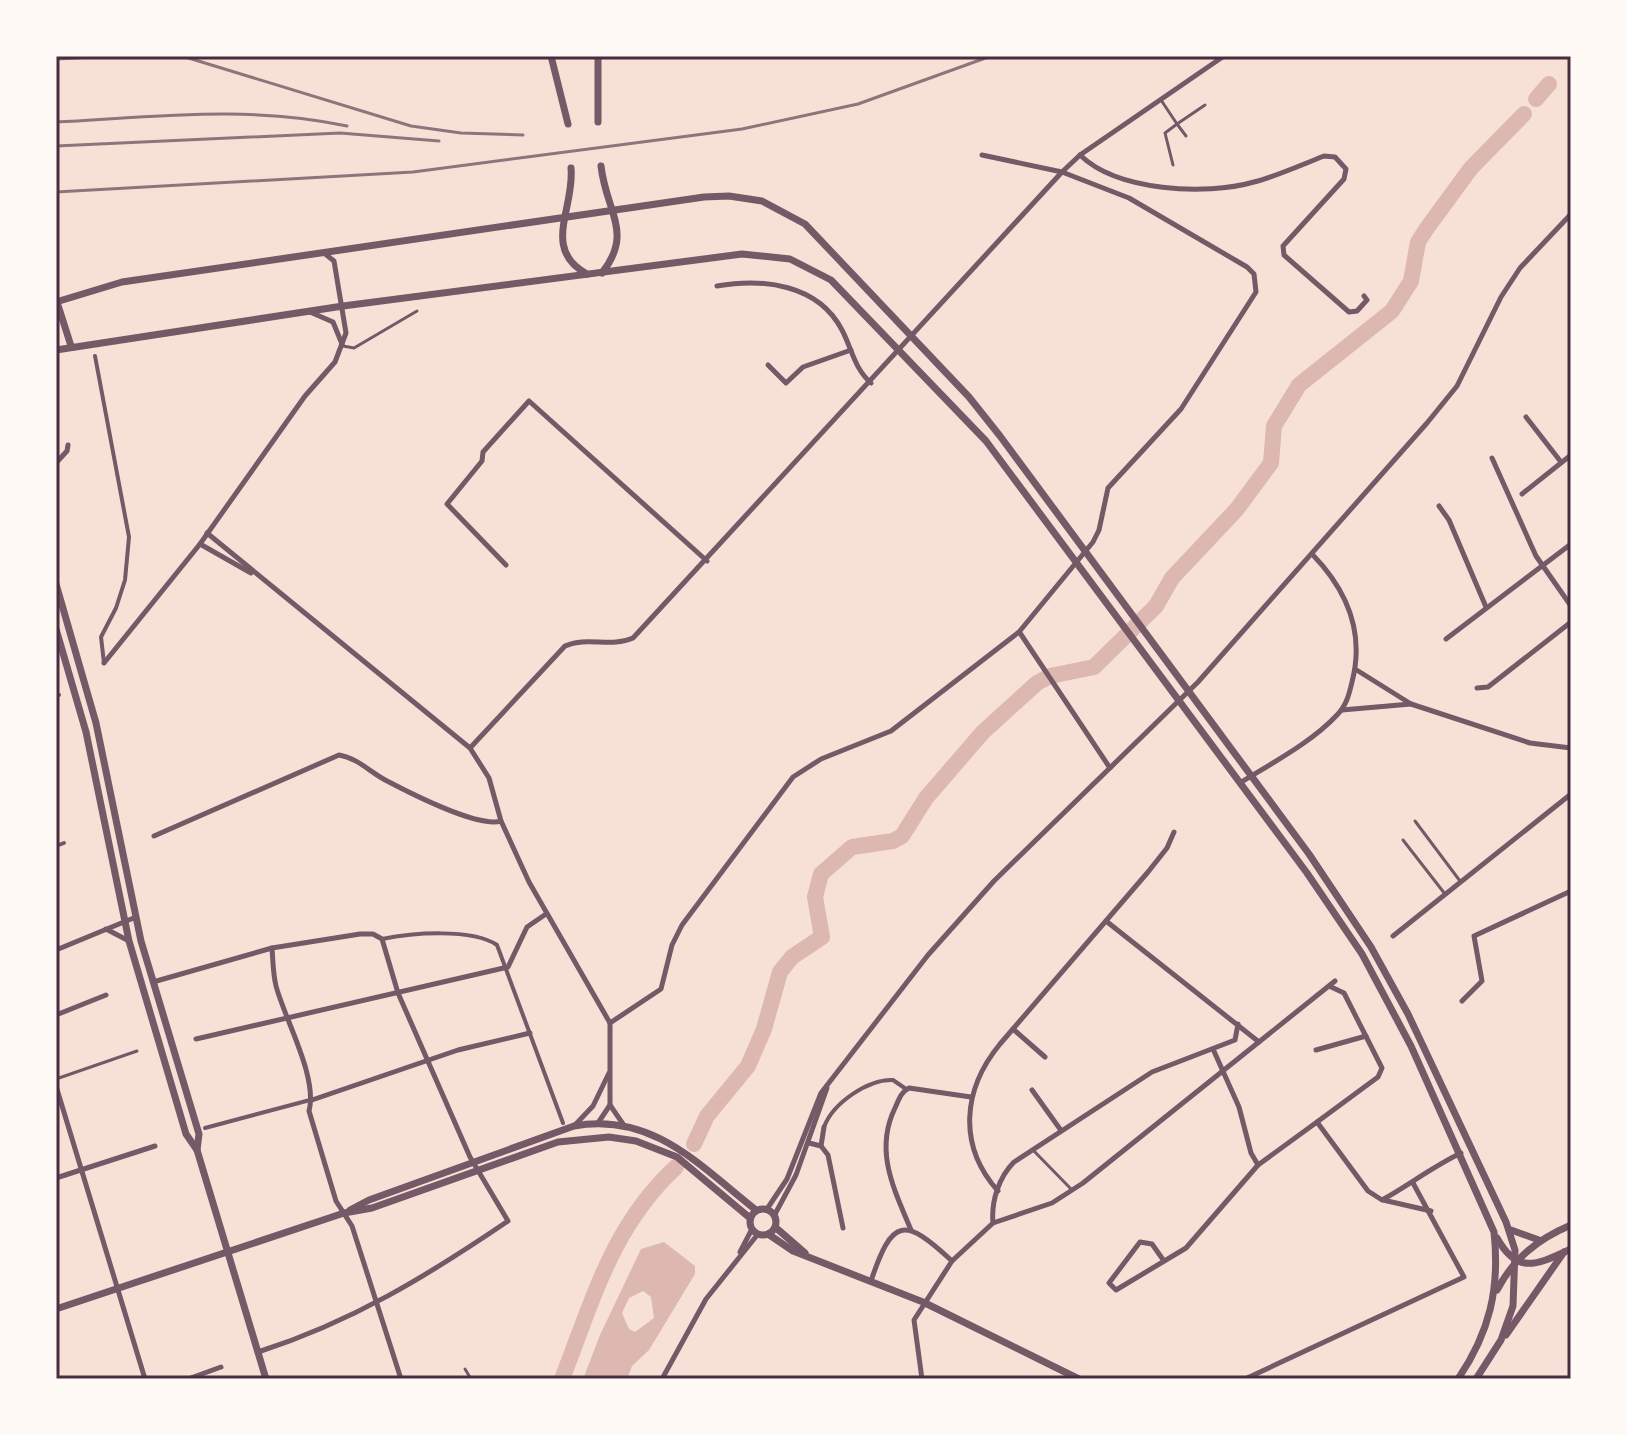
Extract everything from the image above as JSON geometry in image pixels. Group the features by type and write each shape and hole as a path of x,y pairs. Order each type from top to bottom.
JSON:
{"street":[{"path":"551,56 568,124"},
{"path":"598,56 598,122"},
{"path":"470,748 565,646 579,641 613,643 633,638 1062,172 1080,155 1224,56"},
{"path":"610,1023 661,989 672,945 682,925 793,777 821,759 891,731 1019,632 1093,542 1099,530 1108,488 1181,409 1256,292 1254,274 1247,267 1148,207 1062,172 982,155"},
{"path":"1080,155 1092,167 1130,181 1177,189 1252,183 1324,156 1335,157 1346,169 1344,179 1283,246 1284,255 1349,312 1357,311 1367,300 1364,296"},
{"path":"601,166 619,247 602,273"},
{"path":"571,168 562,244 565,256 588,276"},
{"path":"71,346 56,301 108,285 717,196 749,198 778,208 816,233 978,408 1223,735 1341,900 1389,979 1509,1230 1515,1262 1516,1296 1501,1340"},
{"path":"767,1209 787,1179 812,1109 897,993 964,913 1198,682 1312,554 1457,386 1501,297 1530,256 1571,214"},
{"path":"104,663 200,544 297,407 335,362 346,333 334,261 324,253"},
{"path":"56,350 307,311 748,253 790,259 837,284 986,441 1212,744 1368,964 1399,1019 1494,1232 1515,1262 1533,1264 1568,1250"},
{"path":"717,286 769,283 802,292 832,313 860,374 871,383"},
{"path":"307,311 333,322 342,345"},
{"path":"768,365 786,383 803,367 851,350"},
{"path":"97,358 129,537 125,580 116,608 101,637 104,663"},
{"path":"506,565 447,504 482,461 483,452 529,401 707,561"},
{"path":"1526,417 1561,462"},
{"path":"56,463 67,451 68,445"},
{"path":"1522,494 1571,455"},
{"path":"1492,458 1541,565 1571,606"},
{"path":"1439,506 1449,520 1486,607"},
{"path":"207,533 470,748 489,778 501,821 546,914 598,996 610,1023 610,1105 598,1123 577,1137"},
{"path":"200,544 262,579"},
{"path":"1446,639 1571,544"},
{"path":"1240,783 1325,727 1341,710 1355,669 1357,637 1350,610 1333,579 1312,554"},
{"path":"56,584 96,723 136,917 199,1134 197,1150"},
{"path":"1477,688 1488,687 1571,622"},
{"path":"56,629 86,732 129,941 186,1134 197,1150 266,1379"},
{"path":"1019,632 1110,768"},
{"path":"1355,669 1411,704 1530,743 1571,748"},
{"path":"1341,710 1411,704"},
{"path":"154,836 339,755 348,756 389,782 474,819 491,823 501,821"},
{"path":"1393,936 1571,794"},
{"path":"998,1191 974,1152 969,1125 971,1097 984,1065 1167,848 1174,832"},
{"path":"56,846 64,843"},
{"path":"1462,1001 1482,981 1474,936 1571,891"},
{"path":"508,967 527,927 546,914"},
{"path":"56,950 136,917"},
{"path":"1106,921 1259,1042"},
{"path":"105,929 129,941"},
{"path":"153,982 272,948 360,934 382,939 418,933 489,940 503,953 563,1123"},
{"path":"258,1352 377,1304 426,1277 508,1221 474,1167 398,993 382,939"},
{"path":"272,948 275,984 288,1016 312,1100 309,1111 336,1201 344,1213 401,1379"},
{"path":"196,1039 508,967"},
{"path":"922,1379 914,1320 952,1261 993,1223 1045,1206 1072,1190 1224,1073 1335,981"},
{"path":"1164,1261 1152,1244 1140,1242 1109,1283 1116,1290 1186,1248 1258,1165 1378,1077 1382,1068 1344,993 1329,986"},
{"path":"56,1015 106,995"},
{"path":"993,1223 998,1191 1010,1165 1060,1129 1152,1072 1235,1040 1238,1024"},
{"path":"1013,1029 1045,1057"},
{"path":"205,1128 312,1100 428,1060 530,1033"},
{"path":"1316,1050 1366,1036"},
{"path":"1213,1049 1258,1165"},
{"path":"574,1126 593,1106 611,1068"},
{"path":"821,1146 824,1127 832,1113 871,1084 893,1080 906,1089 971,1097"},
{"path":"56,1086 145,1379"},
{"path":"807,1255 775,1227 774,1216 808,1142 827,1087"},
{"path":"906,1089 886,1128 885,1155 911,1230"},
{"path":"1032,1090 1060,1129"},
{"path":"610,1105 623,1124"},
{"path":"593,1106 598,1123 609,1137"},
{"path":"1317,1122 1368,1191 1382,1200 1431,1211"},
{"path":"56,1309 344,1213 372,1208 574,1126 598,1123 623,1124 657,1135 683,1149 750,1218 755,1232"},
{"path":"474,1167 577,1137 609,1137 636,1141 700,1167 756,1210 767,1209"},
{"path":"808,1142 821,1146 828,1155 843,1228"},
{"path":"56,1178 155,1146"},
{"path":"1382,1200 1413,1183 1421,1173 1461,1153"},
{"path":"1245,1379 1464,1277 1431,1211 1413,1183"},
{"path":"767,1209 774,1216"},
{"path":"750,1218 756,1210"},
{"path":"1458,1379 1481,1338 1496,1292 1515,1262 1539,1240 1571,1225"},
{"path":"768,1234 775,1227"},
{"path":"871,1281 887,1240 911,1230 920,1232 952,1261"},
{"path":"1509,1230 1539,1240"},
{"path":"755,1232 768,1234 793,1251 923,1302 1079,1379"},
{"path":"662,1379 702,1306 755,1232"},
{"path":"1494,1232 1496,1292"},
{"path":"1476,1379 1568,1250"},
{"path":"188,1379 221,1367"}],"lane":[{"path":"1160,99 1186,136"},
{"path":"1173,165 1165,133 1205,105"},
{"path":"342,345 354,348 417,311"},
{"path":"1415,821 1460,881"},
{"path":"1403,840 1445,894"},
{"path":"56,1079 137,1051"},
{"path":"1032,1149 1072,1190"},
{"path":"465,1369 471,1379"}],"shaded area":[{"path":"664,1242 695,1266 695,1274 649,1350 632,1366 627,1379 583,1379 600,1335 641,1249","holes":["643,1291 651,1297 654,1318 635,1332 629,1329 622,1313 629,1298"]}],"waterway":[{"path":"1536,99 1549,84"},
{"path":"694,1144 707,1116 748,1066 764,1029 780,972 792,957 822,937 815,897 821,874 852,847 893,841 902,836 926,798 983,732 1037,683 1050,676 1094,667 1156,606 1172,578 1237,509 1271,463 1274,426 1299,385 1392,311 1411,281 1418,242 1427,228 1471,168 1524,114"},
{"path":"562,1379 595,1293 620,1239 654,1190 676,1167"}],"railway":[{"path":"56,59 112,56"},
{"path":"182,56 411,126 461,133 523,135"},
{"path":"56,192 413,172 742,129 858,104 991,56"},
{"path":"56,122 238,114 347,126"},
{"path":"56,146 340,133 439,141"}]}
